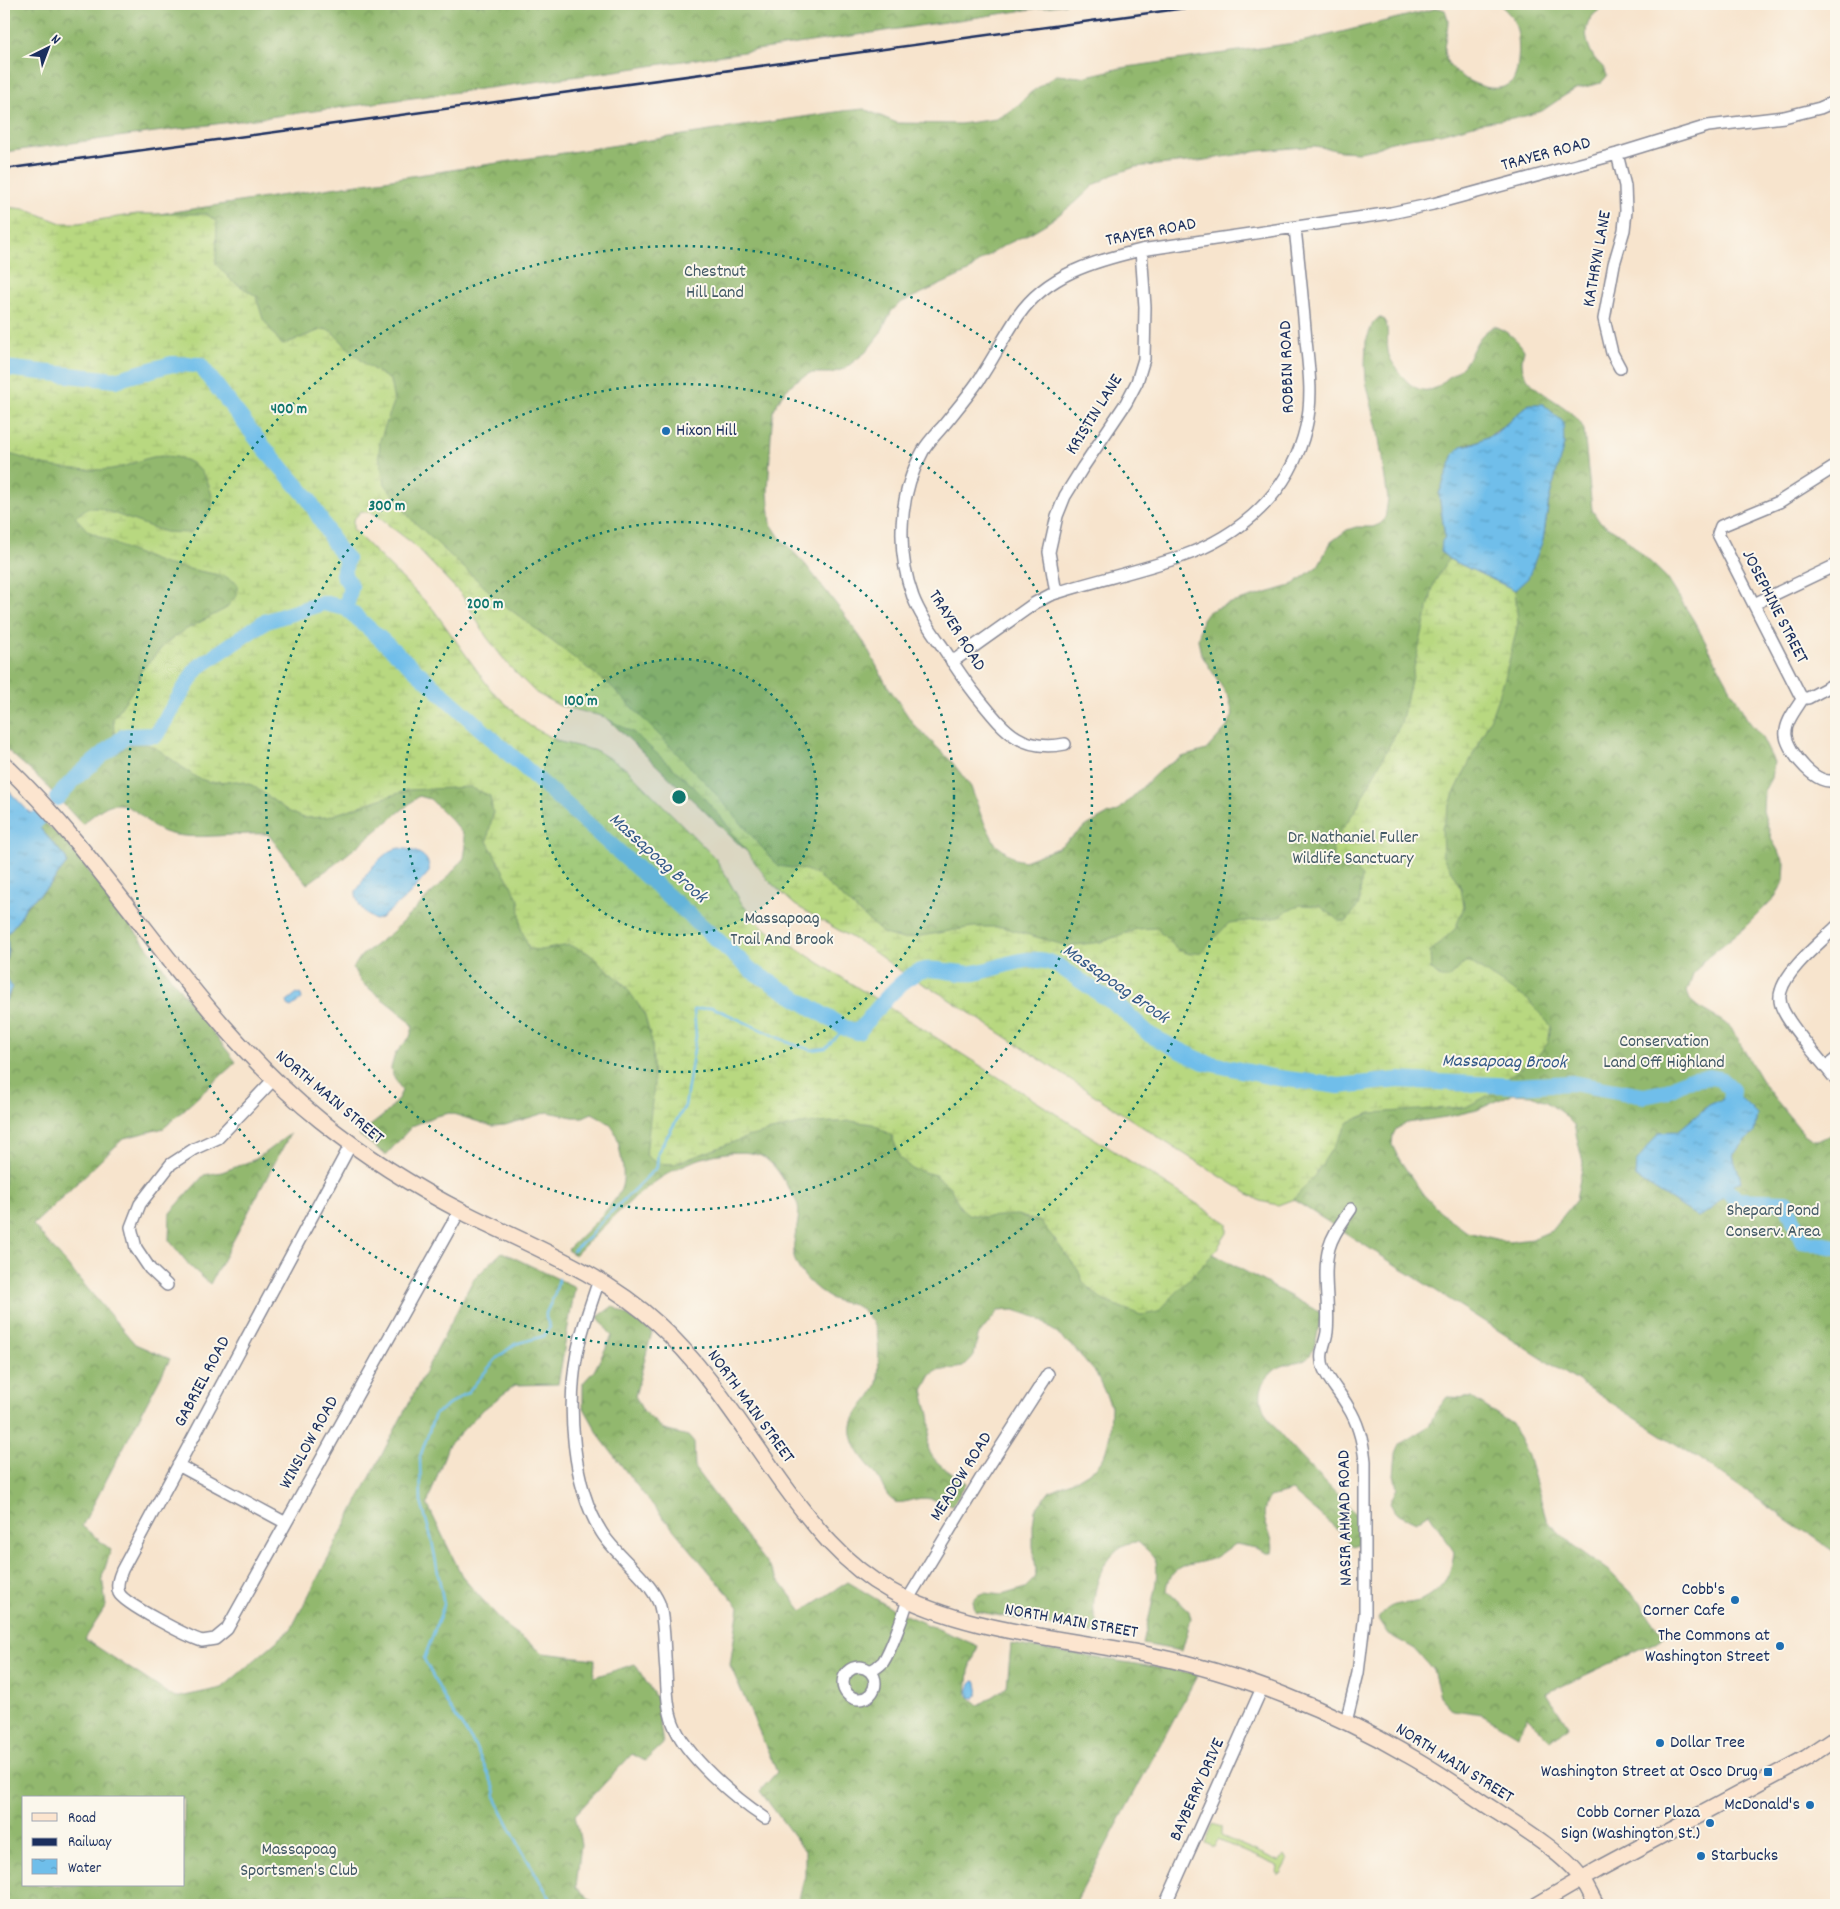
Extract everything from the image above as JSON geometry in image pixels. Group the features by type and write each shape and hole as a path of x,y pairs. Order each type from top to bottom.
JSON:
{"main road":[{"name":"NORTH MAIN STREET","path":"4,764 88,857 222,1025 293,1097 378,1163 460,1210 599,1280 642,1310 680,1346 705,1375 806,1516 849,1563 868,1578 926,1608 998,1628 1185,1663 1262,1688 1346,1722 1423,1764 1516,1824 1563,1860 1582,1879 1596,1905"},
{"path":"1537,1905 1806,1758 1836,1738"}],"street":[{"name":"TRAYER ROAD","path":"1065,744 1034,746 1015,737 997,721 966,683 924,620 914,598 906,576 902,540 906,489 924,449 965,400 1019,315 1037,294 1055,280 1090,263 1141,250 1391,213 1433,204 1617,154 1708,126 1784,117 1820,108 1836,101"},
{"name":"KATHRYN LANE","path":"1617,154 1625,186 1626,211 1624,230 1614,264 1604,319 1612,353 1620,368"},
{"name":"ROBBIN ROAD","path":"952,662 1035,603 1056,593 1181,557 1230,534 1247,522 1284,481 1306,428 1310,400 1309,370 1295,228"},
{"name":"KRISTIN LANE","path":"1056,593 1049,552 1057,516 1065,496 1126,403 1137,382 1144,360 1145,307 1141,250"},
{"name":"JOSEPHINE STREET","path":"1803,698 1782,662 1718,534 1722,526 1779,502 1836,466"},
{"path":"1754,604 1836,565"},
{"path":"1836,683 1808,698 1803,698 1786,726 1786,736 1790,748 1807,769 1825,782 1832,782 1836,779"},
{"path":"1836,927 1788,977 1782,988 1780,998 1783,1011 1791,1023 1836,1080"},
{"path":"1826,1067 1836,1058"},
{"path":"167,1285 150,1269 136,1248 131,1227 140,1204 171,1164 194,1148 218,1138 274,1079"},
{"name":"GABRIEL ROAD","path":"162,1621 119,1593 118,1585 122,1570 352,1144"},
{"name":"NASIR AHMAD ROAD","path":"1346,1722 1358,1673 1365,1614 1365,1462 1357,1425 1349,1408 1323,1367 1321,1353 1327,1324 1326,1271 1328,1249 1335,1233 1351,1209"},
{"name":"WINSLOW ROAD","path":"162,1621 202,1641 214,1639 227,1629 460,1210"},
{"path":"599,1280 577,1352 572,1392 574,1440 578,1475 582,1490 591,1513 602,1533 649,1587 658,1602 661,1616 668,1701 677,1732 693,1754 713,1775 738,1798 765,1818"},
{"name":"MEADOW ROAD","path":"870,1671 883,1661 908,1599 981,1478 1048,1374"},
{"path":"178,1466 286,1523"},
{"name":"BAYBERRY DRIVE","path":"1165,1905 1262,1688"}],"green space":[{"path":"4,4 1066,4 609,72 4,152"},
{"path":"1498,4 1615,4 1606,7 1593,16 1589,22 1586,36 1592,54 1607,76 1601,83 1576,89 1542,111 1525,116 1481,123 1440,134 1409,138 1388,143 1375,149 1359,152 1315,146 1259,151 1199,161 1135,167 1112,175 1094,185 1075,203 1047,223 1003,246 980,261 968,272 900,303 891,312 880,334 866,352 844,369 831,373 810,373 794,382 782,395 773,411 768,493 771,524 781,539 805,564 843,613 865,644 885,682 914,725 952,762 971,787 982,818 996,845 1015,859 1024,861 1058,848 1088,825 1106,815 1117,812 1161,769 1182,757 1206,750 1227,727 1233,715 1229,698 1201,654 1198,640 1202,619 1207,612 1291,586 1318,566 1331,542 1347,530 1356,527 1373,527 1385,519 1388,499 1378,432 1366,381 1366,341 1373,323 1379,317 1385,320 1389,354 1393,364 1407,382 1419,389 1426,390 1437,387 1461,369 1479,339 1487,330 1494,326 1514,338 1524,350 1522,363 1524,373 1539,390 1570,412 1580,422 1584,430 1592,510 1599,521 1623,536 1667,578 1694,621 1747,719 1761,736 1774,762 1771,778 1764,791 1763,811 1772,840 1785,863 1784,881 1775,897 1744,928 1704,960 1693,975 1687,992 1690,1000 1698,1007 1731,1028 1764,1085 1803,1133 1813,1140 1818,1140 1836,1133 1836,1553 1698,1458 744,849 147,286 146,216 843,111 864,109 897,123 960,124 996,119 1014,109 1030,93 1056,75 1082,77 1121,68 1301,42 1438,8 1445,10 1448,18 1444,49 1446,59 1451,66 1457,73 1475,84 1485,87 1503,87 1514,79 1518,65 1519,47 1515,23","holes":["1529,404 1549,500 1543,540 1445,537 1439,494 1461,446 1490,435","1512,1094 1532,1095 1547,1102 1574,1125 1583,1163 1576,1200 1551,1231 1532,1239 1509,1242 1467,1232 1440,1212 1423,1194 1399,1159 1392,1145 1396,1129 1407,1123 1477,1110","1678,1131 1754,1133 1733,1154 1734,1164 1740,1175 1711,1210 1659,1132"]},
{"name":"Dr. Nathaniel Fuller Wildlife Sanctuary","path":"4,207 25,209 61,223 79,223 137,214 207,214 217,222 216,264 232,281 256,296 263,319 282,345 323,329 331,331 365,364 390,380 394,402 380,440 379,455 385,484 411,519 503,604 611,686 709,786 778,866 806,870 817,875 884,934 903,939 973,927 1002,927 1067,946 1101,942 1137,929 1156,928 1178,950 1190,954 1201,952 1229,923 1274,918 1300,905 1320,906 1339,921 1347,921 1359,904 1362,876 1353,868 1335,866 1332,844 1356,809 1401,723 1434,583 1449,559 1515,590 1518,623 1505,678 1491,717 1453,796 1442,828 1443,857 1461,888 1464,907 1455,929 1430,952 1431,969 1441,978 1448,978 1465,962 1470,962 1528,1000 1551,1026 1548,1043 1535,1059 1509,1076 1489,1095 1466,1107 1371,1113 1349,1122 1315,1175 1294,1199 1278,1205 1260,1201 1170,1145 941,994 899,970 866,946 795,905 769,881 721,817 694,787 634,733 602,716 560,706 536,693 509,666 486,636 462,595 412,543 373,513 361,511 353,520 353,530 433,609 491,690 530,726 560,742 597,751 627,769 716,859 742,904 761,926 1227,1223 1227,1233 1214,1253 1158,1312 1141,1315 1104,1301 1084,1284 1078,1270 1041,1222 1017,1215 984,1217 968,1214 960,1207 950,1187 935,1175 912,1169 900,1158 892,1136 873,1124 851,1121 800,1124 747,1137 675,1164 656,1163 646,1155 654,1084 652,1042 644,1013 624,984 588,953 569,945 541,950 529,949 521,928 519,900 487,841 493,813 490,796 470,787 408,790 327,817 304,818 288,811 252,785 237,781 210,782 197,778 159,750 147,744 130,744 116,754 113,719 139,681 140,672 166,643 185,630 225,609 237,595 237,583 224,576 164,564 128,550 88,531 75,517 87,508 99,508 165,532 190,533 209,514 212,497 202,472 189,461 163,456 148,458 114,469 90,470 44,465 14,455 4,454"},
{"path":"4,273 459,700 1133,1210 1321,1313 1316,1339 1309,1357 1302,1362 1283,1365 1276,1369 1263,1385 1261,1399 1267,1415 1276,1428 1354,1513 1358,1523 1358,1544 1353,1546 1337,1529 1292,1491 1270,1497 1264,1513 1272,1539 1272,1553 1236,1544 1216,1557 1178,1569 1169,1581 1167,1591 1189,1611 1191,1619 1182,1651 1143,1644 1153,1600 1157,1566 1153,1556 1138,1542 1127,1544 1118,1549 1110,1557 1098,1579 1095,1591 1094,1613 1103,1635 975,1611 973,1601 978,1595 984,1593 1002,1595 1025,1588 1034,1579 1036,1570 1033,1546 1035,1510 1050,1491 1076,1480 1097,1467 1104,1457 1110,1435 1111,1406 1096,1373 1074,1348 1038,1318 1014,1310 998,1311 978,1336 974,1355 963,1367 937,1371 931,1375 923,1390 930,1421 929,1451 937,1462 966,1483 953,1505 925,1498 896,1502 888,1497 877,1476 864,1460 854,1442 852,1432 852,1424 855,1417 873,1393 877,1382 879,1352 876,1329 861,1309 832,1299 817,1289 803,1275 794,1258 794,1243 799,1213 798,1205 781,1176 763,1157 745,1152 726,1153 703,1158 682,1166 662,1177 643,1191 575,1255 567,1250 607,1210 619,1193 623,1182 622,1164 615,1132 609,1124 592,1113 583,1117 573,1117 548,1112 505,1125 492,1126 450,1113 436,1116 412,1126 386,1155 359,1135 388,1111 402,1091 391,1068 395,1054 410,1037 413,1027 405,1017 361,982 353,968 361,956 391,933 449,876 464,858 466,846 463,834 430,799 419,796 335,864 307,884 268,834 175,835 158,829 129,807 115,804 102,809 82,824 41,780 4,747"},
{"name":"Massapoag Sportsmen's Club","path":"41,819 67,843 236,1062 164,1128 124,1138 33,1225 135,1344 170,1359 82,1526 111,1550 102,1577 106,1606 85,1639 175,1698 222,1688 291,1629 473,1280 502,1252 575,1287 558,1384 515,1385 480,1412 448,1446 427,1504 463,1578 509,1629 543,1653 595,1659 594,1677 635,1664 656,1698 663,1744 645,1761 632,1754 575,1815 581,1844 576,1887 597,1905 4,1905 4,1004 10,994 6,975 4,974 8,950 7,934 20,918 26,906 49,886 67,863 66,858 38,826"},
{"path":"290,1134 210,1284 190,1266 169,1240 170,1213 204,1175 222,1172 256,1159"},
{"path":"613,1306 652,1332 635,1396 643,1411 664,1430 688,1436 694,1443 695,1469 802,1611 848,1582 896,1611 978,1646 969,1671 967,1695 979,1705 1007,1687 1011,1644 1198,1674 1074,1905 797,1905 805,1876 805,1851 760,1791 777,1772 730,1665 739,1607 641,1491 602,1440 583,1406 583,1383 594,1371 612,1336 598,1317"},
{"path":"1447,1397 1472,1398 1512,1424 1528,1456 1547,1521 1575,1547 1610,1572 1640,1601 1654,1624 1665,1636 1654,1643 1547,1693 1568,1726 1551,1741 1528,1718 1517,1735 1482,1714 1453,1710 1440,1696 1433,1670 1415,1649 1388,1634 1378,1619 1392,1606 1419,1601 1432,1594 1443,1583 1451,1567 1454,1552 1429,1513 1416,1522 1395,1512 1390,1503 1397,1488 1394,1475 1396,1453 1400,1444 1429,1426 1435,1413"},
{"path":"1213,1824 1221,1827 1221,1836 1279,1861 1285,1856 1288,1861 1281,1874 1277,1874 1278,1866 1218,1840 1214,1847 1205,1843"}],"water":[{"path":"1529,404 1543,404 1563,422 1564,444 1549,500 1543,540 1528,578 1515,590 1449,559 1441,552 1442,541 1445,537 1439,494 1454,454 1461,446 1472,444 1496,433"},
{"path":"4,786 29,812 37,814 41,819 38,826 66,858 67,863 49,886 26,906 20,918 7,934 8,950 4,967"},
{"path":"399,848 416,852 424,857 429,866 429,872 409,895 381,918 375,920 361,908 356,891 365,876 385,854"},
{"path":"4,974 12,987 4,1004"},
{"path":"297,993 301,995 302,999 291,1007 287,1001"},
{"path":"1732,1095 1742,1099 1757,1114 1754,1133 1733,1154 1741,1182 1732,1186 1711,1210 1698,1217 1635,1177 1636,1163 1659,1132 1678,1131 1709,1105"},
{"path":"973,1681 977,1682 978,1690 975,1698 970,1697 969,1692"}],"waterway":[{"path":"4,368 115,380 172,364 200,365 261,444 308,498 337,548 347,559 343,574 351,586 346,608"},
{"name":"Massapoag Brook","path":"57,798 75,778 125,736 156,735 197,668 264,622 323,603 346,608 752,971 845,1028 858,1032 891,993 920,971 935,970 974,973 1018,962 1040,960 1062,968 1122,1009 1150,1035 1204,1062 1272,1077 1339,1086 1398,1080 1515,1086 1572,1083 1644,1096 1664,1092 1687,1080 1710,1077 1720,1079 1732,1090 1730,1115"},
{"name":"Massapoag Brook","path":"4,859 10,848 42,815"},
{"path":"573,1251 657,1167 658,1152 685,1106 696,1036 694,1010 712,1007 792,1044 812,1050 826,1048 845,1028"},
{"name":"Massapoag Brook","path":"1721,1174 1720,1183 1737,1200 1786,1202 1802,1241 1836,1247"},
{"path":"557,1905 550,1898 521,1849 497,1801 495,1789 474,1744 449,1707 424,1659 444,1605 432,1541 421,1502 420,1457 435,1414 468,1392 497,1358 515,1344 544,1336 550,1327 546,1313 559,1279"}],"railway":[{"path":"4,169 1215,4"}],"place":[{"name":"Hixon Hill","path":"666,431"},
{"name":"Cobb's Corner Cafe","path":"1735,1600"},
{"name":"The Commons at Washington Street","path":"1780,1646"},
{"name":"Dollar Tree","path":"1660,1743"},
{"name":"Washington Street at Osco Drug","path":"1768,1772"},
{"name":"McDonald's","path":"1810,1805"},
{"name":"Cobb Corner Plaza Sign (Washington St.)","path":"1710,1823"},
{"name":"Starbucks","path":"1701,1856"}],"park label":[{"name":"Chestnut Hill Land","path":"715,282"},
{"name":"Massapoag Trail And Brook","path":"782,930"},
{"name":"Conservation Land Off Highland","path":"1664,1052"},
{"name":"Shepard Pond Conserv. Area","path":"1773,1221"}]}
